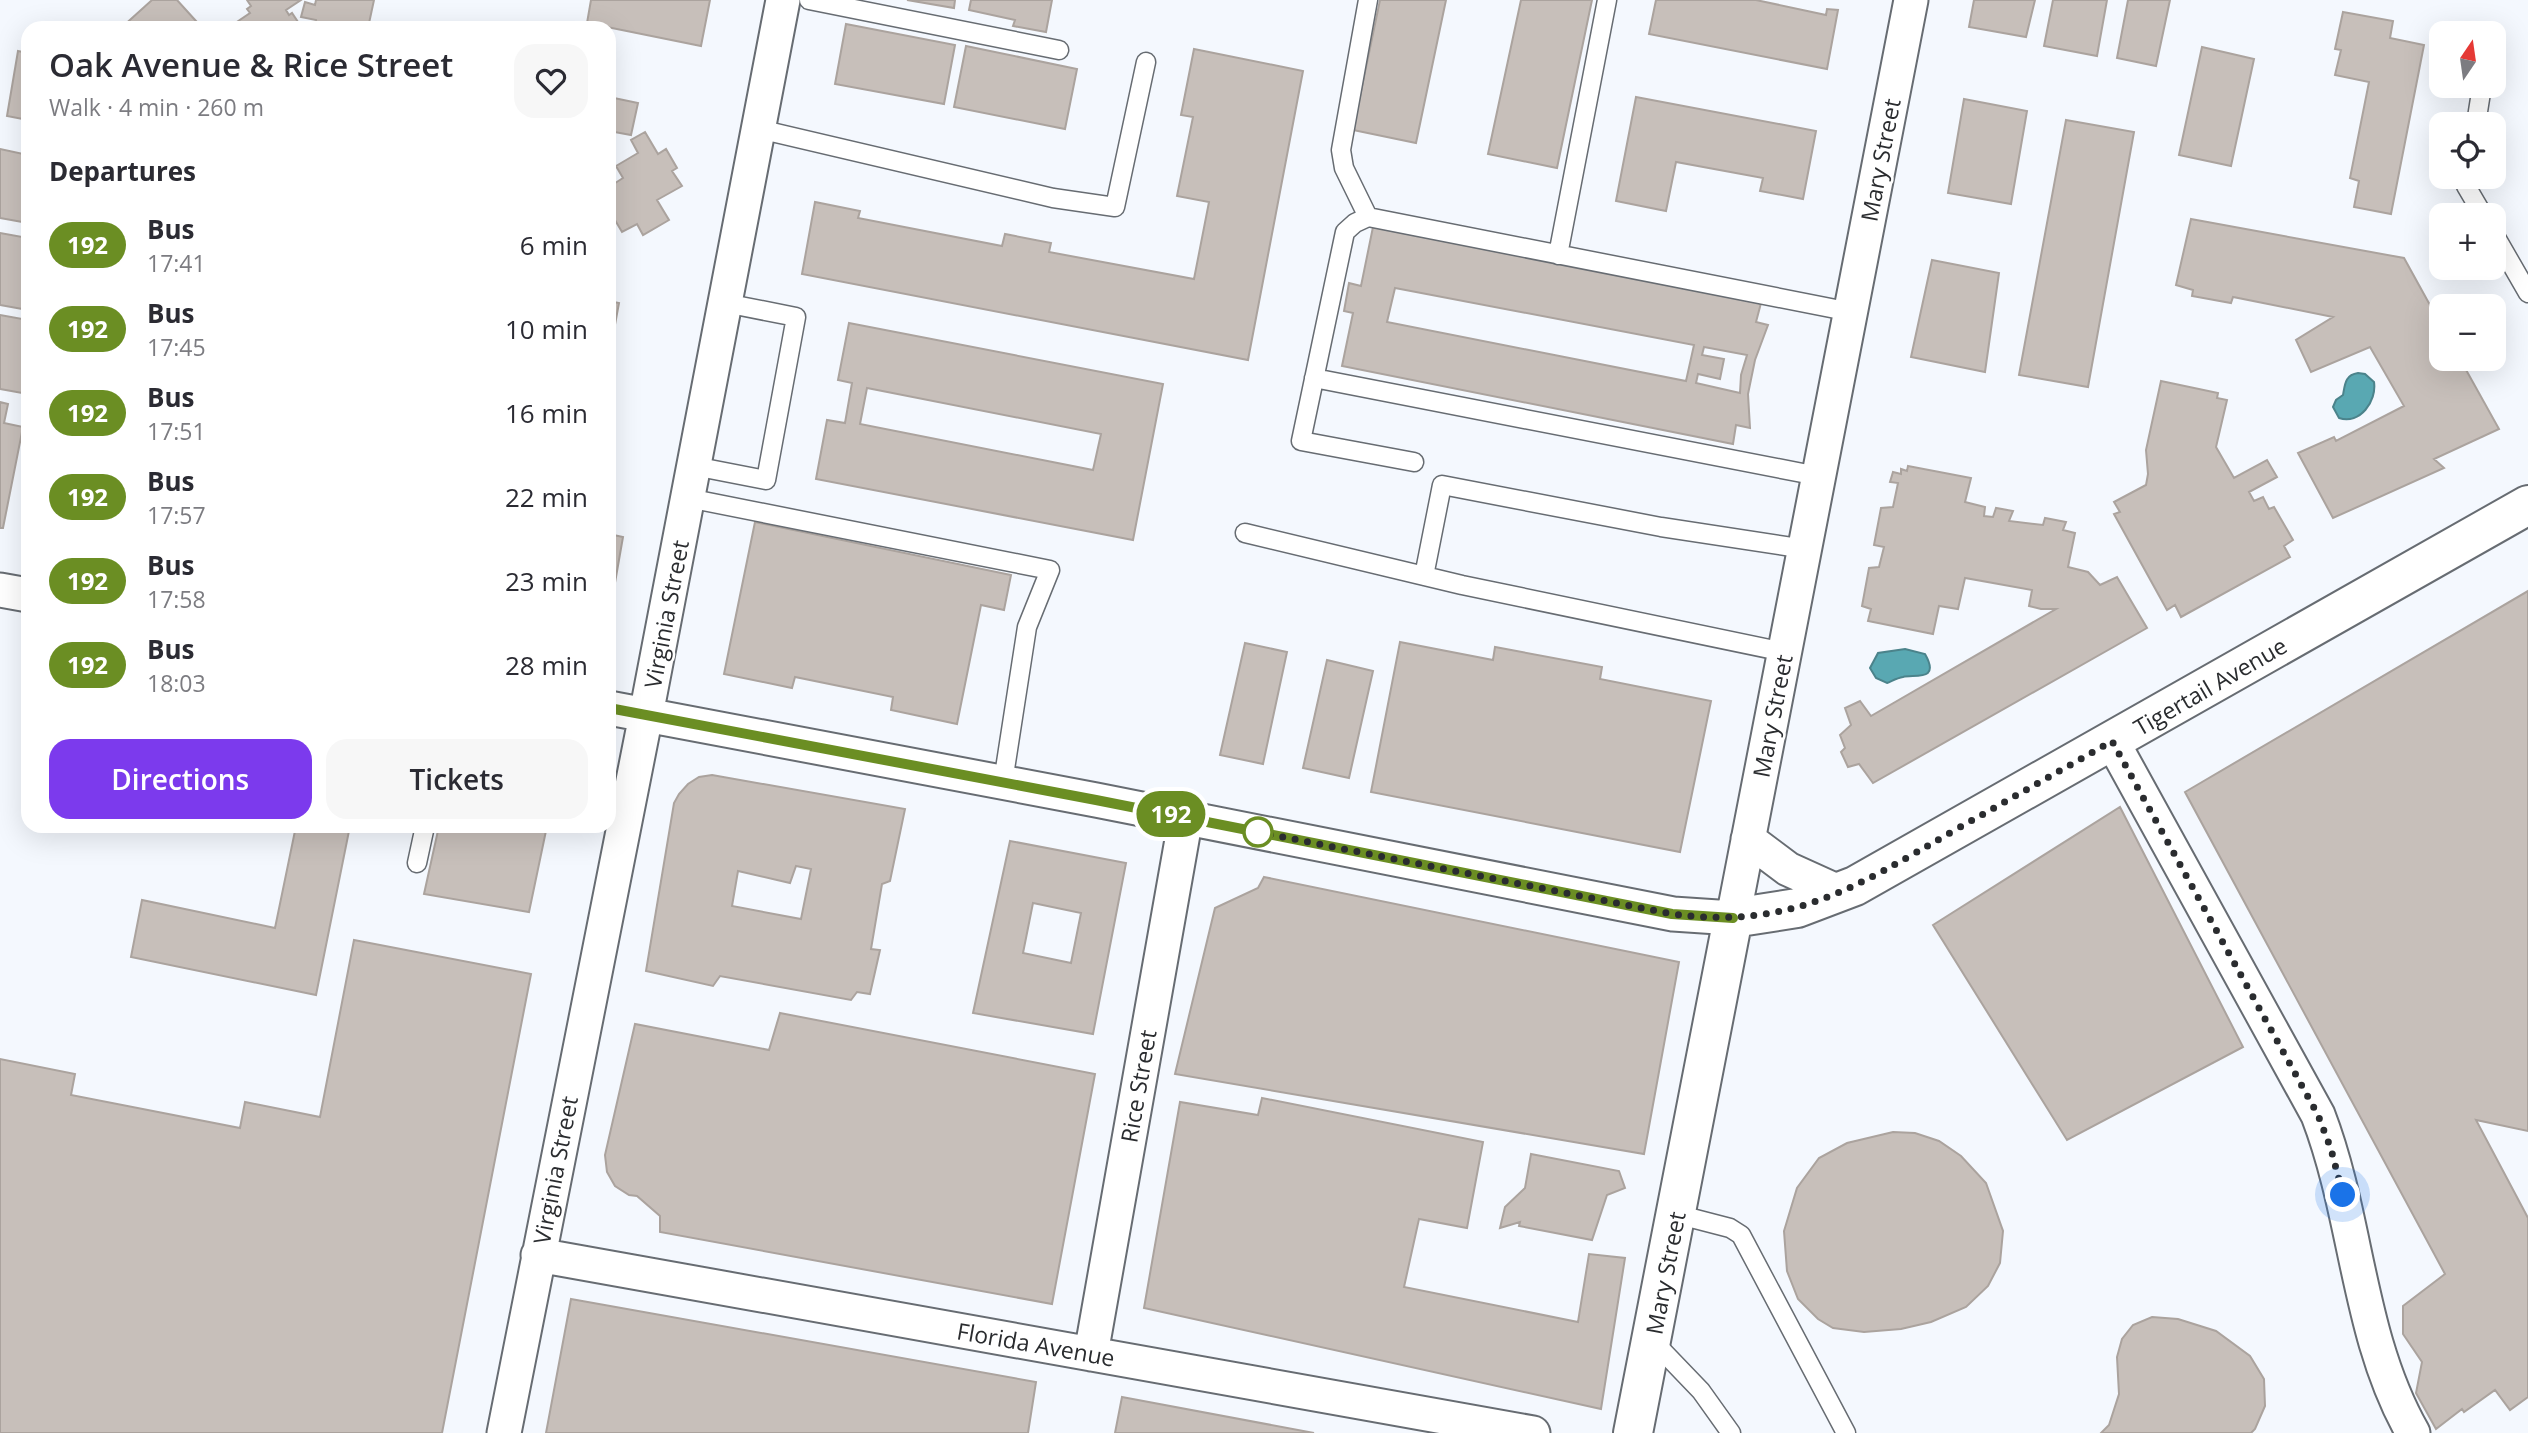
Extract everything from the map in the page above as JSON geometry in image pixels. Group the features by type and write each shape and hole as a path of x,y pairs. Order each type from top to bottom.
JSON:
{"street":[{"name":"Virginia Street","path":"504,1433 646,715 783,0"},
{"name":"Mary Street","path":"1633,1433 1911,0"},
{"name":"Tigertail Avenue","path":"1733,918 1797,908 1841,893 2528,505"},
{"path":"0,590 21,594"},
{"path":"616,709 1186,817 1672,914 1733,918"},
{"path":"2112,741 2318,1115 2331,1149 2343,1195 2369,1321 2389,1382 2413,1433"},
{"name":"Rice Street","path":"1091,1354 1186,817"},
{"path":"1748,839 1788,869 1841,893"},
{"name":"Florida Avenue","path":"538,1255 1533,1433"}],"lane":[{"path":"809,0 1059,50"},
{"path":"1368,0 1341,150 1345,168 1368,217"},
{"path":"1558,255 1607,0"},
{"path":"759,129 1053,198 1115,207 1146,62"},
{"path":"1414,462 1301,441 1345,232 1368,217 1850,312"},
{"path":"2506,255 2528,293"},
{"path":"691,482 766,480 796,317 725,303"},
{"path":"1314,378 1818,476"},
{"path":"691,482 1050,570 1027,627 1003,782"},
{"path":"1424,576 1442,485 1661,527 1805,549"},
{"path":"1245,533 1424,576 1784,652"},
{"path":"417,863 423,833"},
{"path":"1676,1214 1730,1228 1741,1235 1846,1433"},
{"path":"1651,1340 1700,1391 1731,1433"}],"water":[{"path":"2358,373 2365,374 2374,382 2373,397 2360,415 2347,419 2339,418 2333,407 2336,400 2343,395 2348,378"},
{"path":"1905,649 1925,654 1930,669 1928,673 1901,677 1887,683 1876,678 1870,668 1878,653"}],"building":[{"path":"152,0 177,0 196,21 129,21"},
{"path":"247,0 301,0 286,10 297,21 238,21 250,13 247,9 251,6"},
{"path":"316,0 374,0 370,21 316,21 301,17 305,2 315,5"},
{"path":"591,0 710,0 701,46 616,29 616,21 587,21"},
{"path":"907,0 955,0 954,8"},
{"path":"971,0 1052,0 1046,32 1013,26 1015,20 969,10"},
{"path":"1380,0 1446,0 1416,143 1353,130"},
{"path":"1521,0 1592,0 1557,168 1488,154"},
{"path":"1656,0 1756,0 1826,15 1827,9 1838,10 1827,69 1649,34"},
{"path":"1974,0 2035,0 2026,37 1969,27"},
{"path":"2053,0 2107,0 2097,56 2044,46"},
{"path":"2128,0 2170,0 2156,66 2117,58"},
{"path":"2343,12 2393,21 2390,38 2424,45 2391,214 2354,207 2359,181 2350,178 2369,82 2335,75 2341,50 2335,49"},
{"path":"846,24 955,45 944,104 835,84"},
{"path":"966,46 1077,69 1065,129 954,107"},
{"path":"2202,47 2254,59 2231,166 2179,155"},
{"path":"1194,49 1303,71 1248,360 802,274 815,202 860,211 858,218 1002,246 1005,234 1051,243 1049,252 1194,279 1209,202 1177,196 1193,117 1181,115"},
{"path":"18,51 21,52 21,119 7,116"},
{"path":"1636,97 1816,131 1803,199 1760,191 1763,178 1676,162 1666,211 1616,201"},
{"path":"616,98 638,103 631,135 616,132"},
{"path":"1964,99 2027,111 2011,204 1948,193"},
{"path":"2066,120 2134,132 2088,387 2019,375"},
{"path":"645,132 658,154 666,149 677,168 672,171 682,186 657,200 669,220 643,235 637,224 622,232 616,222 616,182 623,178 616,166 638,153 631,140"},
{"path":"0,149 21,154 21,222 0,218"},
{"path":"2191,219 2404,258 2429,303 2429,371 2467,371 2499,429 2434,459 2444,468 2333,518 2298,453 2334,437 2336,441 2404,406 2370,347 2311,372 2296,340 2333,317 2233,297 2231,303 2192,296 2193,290 2176,285"},
{"path":"1373,227 1761,303 1756,322 1768,325 1755,360 1748,394 1750,428 1736,425 1733,444 1342,366 1353,313 1344,311 1349,283 1361,286","holes":["1395,288 1694,345 1686,381 1387,322","1704,347 1747,355 1741,375 1740,393 1696,383 1698,374 1720,379 1724,359 1702,355"]},
{"path":"0,233 21,237 21,309 0,305"},
{"path":"1932,260 1999,273 1985,372 1911,357"},
{"path":"0,315 21,319 21,393 0,389"},
{"path":"849,323 1163,384 1133,540 816,479 827,420 845,423 852,383 838,380","holes":["867,388 1101,434 1093,470 860,424"]},
{"path":"2161,381 2218,393 2217,398 2227,400 2216,447 2234,478 2267,460 2277,477 2249,492 2254,501 2263,497 2269,509 2274,507 2293,540 2284,546 2290,557 2181,617 2175,605 2167,610 2114,514 2120,512 2114,502 2146,485 2146,450"},
{"path":"0,402 8,404 4,423 21,427 21,437 3,528 0,528"},
{"path":"1908,466 1971,478 1965,502 1985,507 1984,516 1993,517 1996,508 2013,511 2009,521 2043,525 2045,518 2066,522 2063,530 2075,533 2068,567 2088,572 2100,585 2117,577 2147,628 1873,783 1859,764 1848,767 1841,752 1845,748 1840,735 1851,725 1845,708 1860,701 1871,716 2056,609 2029,606 2032,590 1965,578 1958,609 1939,606 1933,634 1868,621 1871,609 1862,606 1869,568 1879,567 1884,547 1874,545 1881,508 1893,507 1898,483 1890,482 1893,472 1901,474 1901,469 1907,471"},
{"path":"755,522 1011,575 1004,610 981,605 957,724 891,710 893,697 795,677 792,688 724,674"},
{"path":"616,536 623,537 616,577"},
{"path":"2528,591 2528,1131 2476,1120 2528,1218 2528,1397 2510,1410 2495,1390 2464,1412 2462,1409 2436,1429 2416,1393 2422,1362 2403,1334 2403,1306 2445,1274 2185,792"},
{"path":"1400,642 1493,660 1495,647 1602,667 1600,679 1711,701 1680,852 1371,792"},
{"path":"1245,643 1287,652 1263,764 1220,755"},
{"path":"1327,660 1373,671 1349,778 1303,768"},
{"path":"712,775 905,809 890,881 882,884 871,949 880,950 870,994 857,992 851,1000 720,976 713,986 646,971 674,803 688,784 699,777","holes":["796,866 811,869 801,919 732,906 738,871 790,883"]},
{"path":"2120,807 2243,1047 2067,1140 1933,925"},
{"path":"295,833 349,833 316,995 131,957 142,900 275,928"},
{"path":"437,833 546,833 529,912 424,894"},
{"path":"1010,841 1126,863 1093,1034 973,1013","holes":["1033,903 1081,913 1071,963 1023,953"]},
{"path":"1264,877 1679,962 1644,1154 1175,1074 1215,908 1258,888"},
{"path":"354,940 531,974 442,1433 0,1433 0,1059 75,1074 71,1095 240,1128 245,1102 320,1117"},
{"path":"780,1013 1095,1074 1052,1304 660,1232 660,1216 637,1196 629,1195 615,1186 607,1172 605,1155 635,1024 769,1050"},
{"path":"1262,1098 1483,1142 1467,1228 1419,1219 1404,1287 1578,1322 1589,1254 1625,1258 1601,1409 1144,1308 1180,1102 1258,1115"},
{"path":"1893,1132 1915,1133 1939,1141 1961,1156 1986,1183 2003,1231 2000,1263 1988,1286 1966,1307 1931,1322 1901,1329 1864,1332 1833,1328 1818,1319 1798,1299 1787,1271 1784,1231 1797,1188 1819,1158 1847,1143"},
{"path":"1531,1154 1619,1171 1625,1188 1607,1195 1592,1240 1519,1226 1520,1222 1500,1228 1505,1207 1525,1188"},
{"path":"571,1299 1036,1382 1028,1433 546,1433"},
{"path":"2152,1317 2178,1319 2216,1331 2250,1356 2264,1379 2265,1406 2251,1433 2101,1433 2109,1425 2119,1394 2117,1357 2122,1339 2133,1325"},
{"path":"1122,1397 1314,1433 1115,1433"}],"bus line":[{"name":"192","path":"616,709 1096,800 1672,914 1733,918"}],"route":[{"path":"1258,832 1672,914 1733,918 1773,914 1820,901 1855,887 2112,741 2318,1115 2331,1149 2343,1195"}]}
